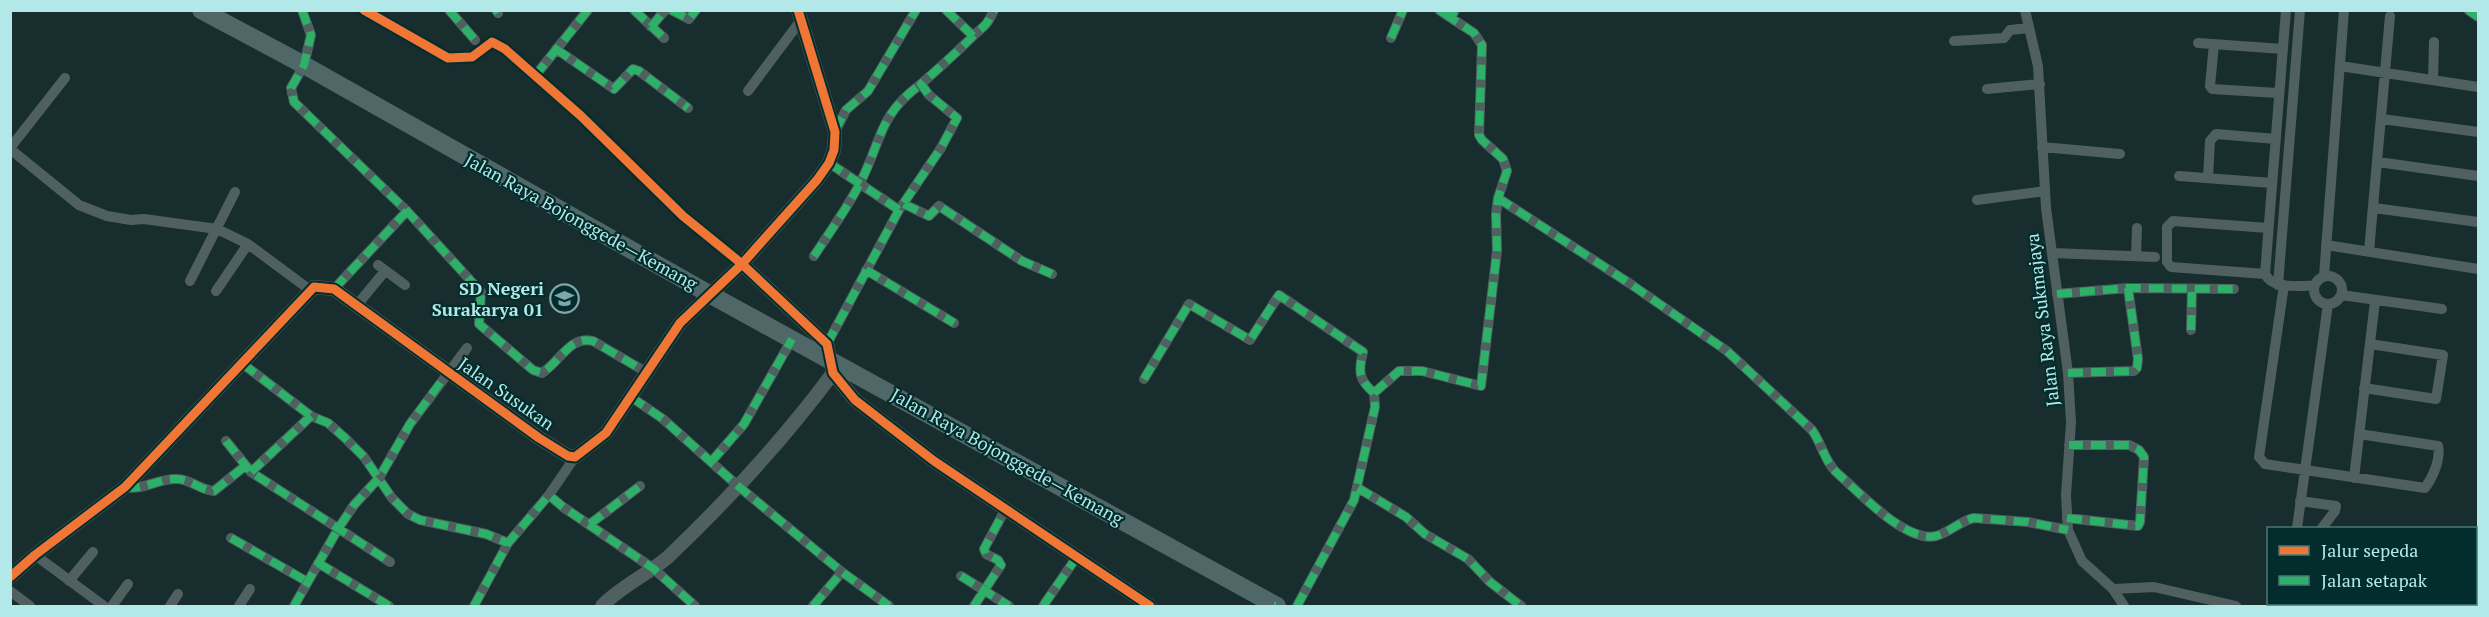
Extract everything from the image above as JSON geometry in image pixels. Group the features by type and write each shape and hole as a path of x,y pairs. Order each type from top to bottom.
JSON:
{"highway":[{"name":"Jalan Raya Bojonggede—Kemang","path":"201,10 304,65 711,295 1276,606"}],"street":[{"path":"302,10 311,35 304,65 291,88 294,102 406,211 481,292 479,324 533,370 542,373 550,368 577,340 586,339 646,372"},
{"path":"364,10 448,58 472,57 493,42 581,116 683,216 742,264 830,359 855,400 1005,510 1144,604"},
{"path":"449,10 475,40"},
{"path":"535,76 588,10"},
{"path":"634,10 664,38"},
{"path":"651,27 665,10"},
{"path":"671,10 689,20 696,10"},
{"path":"835,132 846,110 868,91 916,10"},
{"path":"946,10 973,36"},
{"path":"814,256 860,185 886,118 896,105 950,60 973,36 983,30 994,10"},
{"path":"1391,38 1403,10"},
{"path":"1297,606 1359,488 1373,421 1374,393 1399,371 1422,371 1481,386 1497,251 1498,198 1507,171 1506,165 1482,140 1478,131 1482,45 1474,33 1453,14 1438,10"},
{"name":"Jalan Raya Sukmajaya","path":"2025,10 2038,66 2045,191 2068,373 2071,422 2068,446 2067,524 2082,561 2113,590 2124,606"},
{"path":"2286,10 2265,274 2268,280 2281,285 2314,286"},
{"path":"2300,10 2281,285 2259,457 2265,464 2304,472 2426,488 2440,453 2438,446 2359,434"},
{"path":"2324,276 2331,276 2338,280 2342,288 2341,295 2336,302 2328,304 2317,299 2314,286 2324,276 2344,10"},
{"path":"2468,10 2478,16"},
{"path":"474,606 508,543 549,495 575,457 606,433 680,323 742,264 829,163 836,142 835,132 800,15"},
{"path":"748,91 800,15"},
{"path":"2369,251 2390,16"},
{"path":"1954,41 2004,38 2010,30 2029,28"},
{"path":"2433,80 2434,42"},
{"path":"2198,43 2283,49"},
{"path":"2214,44 2210,86 2212,89 2278,93"},
{"path":"556,49 614,89 628,72 633,69 639,71 688,108"},
{"path":"2340,66 2478,87"},
{"path":"65,78 10,148 79,206 107,216 131,220 144,219 218,229 248,244 310,290"},
{"path":"602,606 612,596 654,569 702,525 794,423 830,359 866,270 901,207 941,148 957,118 929,95 921,84"},
{"path":"1987,89 2040,84"},
{"path":"2382,119 2478,132"},
{"path":"2208,178 2210,141 2216,134 2276,139"},
{"path":"2042,147 2120,154"},
{"path":"2378,162 2478,176"},
{"path":"829,163 860,185 901,207 929,216 939,206 1022,261 1052,274"},
{"path":"2178,176 2272,183"},
{"path":"1977,200 2045,191"},
{"path":"190,281 235,192"},
{"path":"1498,198 1629,283 1740,361 1812,430 1819,440 1828,464 1836,472 1902,527 1916,534 1938,536 1974,518 2138,526 2144,457 2135,446 2068,446"},
{"path":"2374,208 2478,222"},
{"path":"10,577 35,555 125,487 243,364 310,290 319,286 334,289 406,211"},
{"path":"2265,274 2171,267 2167,262 2167,227 2173,221 2268,228"},
{"path":"2136,256 2137,228"},
{"path":"216,291 248,244"},
{"path":"2326,244 2478,269"},
{"path":"2053,253 2155,257"},
{"path":"357,305 381,268 405,285"},
{"path":"866,270 954,322"},
{"path":"2057,294 2128,288 2234,289"},
{"path":"2068,373 2137,368 2138,359 2128,288"},
{"name":"Jalan Susukan","path":"334,289 539,438 568,456 575,457"},
{"path":"2191,330 2192,289"},
{"path":"1144,379 1189,304 1250,340 1279,295 1363,352 1360,369 1362,382 1374,393"},
{"path":"2341,295 2442,309"},
{"path":"2354,478 2375,301"},
{"path":"2297,527 2328,304"},
{"path":"711,462 744,424 792,339"},
{"path":"2364,388 2436,399 2442,355 2370,344"},
{"path":"294,606 306,581 354,505 379,478 410,424 467,348"},
{"path":"243,364 311,416 328,423 345,438 364,457 392,498 408,513 420,520 486,534 508,543"},
{"path":"631,397 663,419 738,486 842,572 889,606"},
{"path":"125,487 137,488 180,479 214,491 248,469 311,416"},
{"path":"226,441 248,469 390,562"},
{"path":"590,524 640,486"},
{"path":"1359,488 1406,517 1425,534 1468,559 1490,582 1521,606"},
{"path":"549,495 654,569 695,606"},
{"path":"2300,501 2336,506 2335,511 2323,527"},
{"path":"974,606 1001,565 998,560 986,554 984,549 1005,510"},
{"path":"231,538 306,581"},
{"path":"69,581 93,552"},
{"path":"35,555 104,606"},
{"path":"1043,606 1076,558"},
{"path":"318,563 389,606"},
{"path":"813,606 842,572"},
{"path":"961,576 1009,606"},
{"path":"112,606 128,584"},
{"path":"2113,590 2154,587 2236,606"},
{"path":"239,606 250,589"},
{"path":"10,591 30,606"},
{"path":"170,606 178,594"}],"marked path":[{"path":"302,10 311,35 304,65 291,88 294,102 407,211 481,292 479,324 533,370 542,373 572,346 585,340 593,341 646,372"},
{"path":"449,10 475,40"},
{"path":"535,76 588,10"},
{"path":"634,10 664,38"},
{"path":"651,27 665,10"},
{"path":"671,10 689,19 696,10"},
{"path":"835,131 846,110 868,91 916,10"},
{"path":"946,10 973,36"},
{"path":"827,344 899,210 941,148 957,118 929,95 921,84 983,27 994,10"},
{"path":"1391,38 1403,10"},
{"path":"1439,10 1451,18"},
{"path":"1374,393 1399,371 1422,371 1481,386 1497,251 1496,214 1498,198 1507,171 1503,159 1479,135 1482,45 1474,33 1451,18 1455,10"},
{"path":"2468,10 2478,17"},
{"path":"556,49 614,89 633,69 639,71 688,108"},
{"path":"814,256 859,185 888,119 896,107 921,84"},
{"path":"829,163 899,210"},
{"path":"1498,198 1629,283 1727,351 1812,430 1836,472 1883,514 1910,532 1924,536 1936,536 1974,518 2028,522 2068,530"},
{"path":"904,204 929,216 939,206 1022,261 1052,274"},
{"path":"334,289 407,211"},
{"path":"866,270 954,323"},
{"path":"2057,294 2128,288 2234,289"},
{"path":"2068,373 2134,371 2137,368 2138,359 2128,288"},
{"path":"2191,330 2192,289"},
{"path":"1144,379 1189,304 1250,340 1279,295 1363,352 1360,365 1361,375 1365,384 1374,393 1375,407 1354,500 1297,606"},
{"path":"711,462 744,424 792,339"},
{"path":"243,364 311,416 328,423 345,438 364,457 392,498 408,514 420,520 486,534 508,543"},
{"path":"294,606 338,529 354,505 379,478 410,424 448,372"},
{"path":"631,397 663,419 738,486 842,572"},
{"path":"251,472 311,416"},
{"path":"226,441 251,472 390,562"},
{"path":"2067,518 2138,526 2144,457 2139,450 2129,445 2069,445"},
{"path":"125,487 132,488 177,479 214,491 245,466"},
{"path":"590,524 640,486"},
{"path":"1358,488 1406,517 1425,534 1468,559 1490,582 1521,606"},
{"path":"474,606 508,543 549,495 654,569 695,606"},
{"path":"974,606 1001,565 998,560 986,554 984,549 1005,510"},
{"path":"231,538 306,581"},
{"path":"1043,606 1076,558"},
{"path":"318,563 389,606"},
{"path":"813,606 842,572 889,606"},
{"path":"961,576 1009,606"}],"cycle path":[{"path":"364,10 448,58 472,57 492,42 505,49 581,116 683,216 742,264 827,344 833,373 855,400 934,461 1150,606"},
{"path":"10,577 35,555 125,487 314,287 334,289 539,438 568,456 575,457 606,433 680,323 742,264 817,180 829,163 834,150 835,132 798,10"}],"place":[{"name":"SD Negeri Surakarya 01","path":"565,299"}]}
